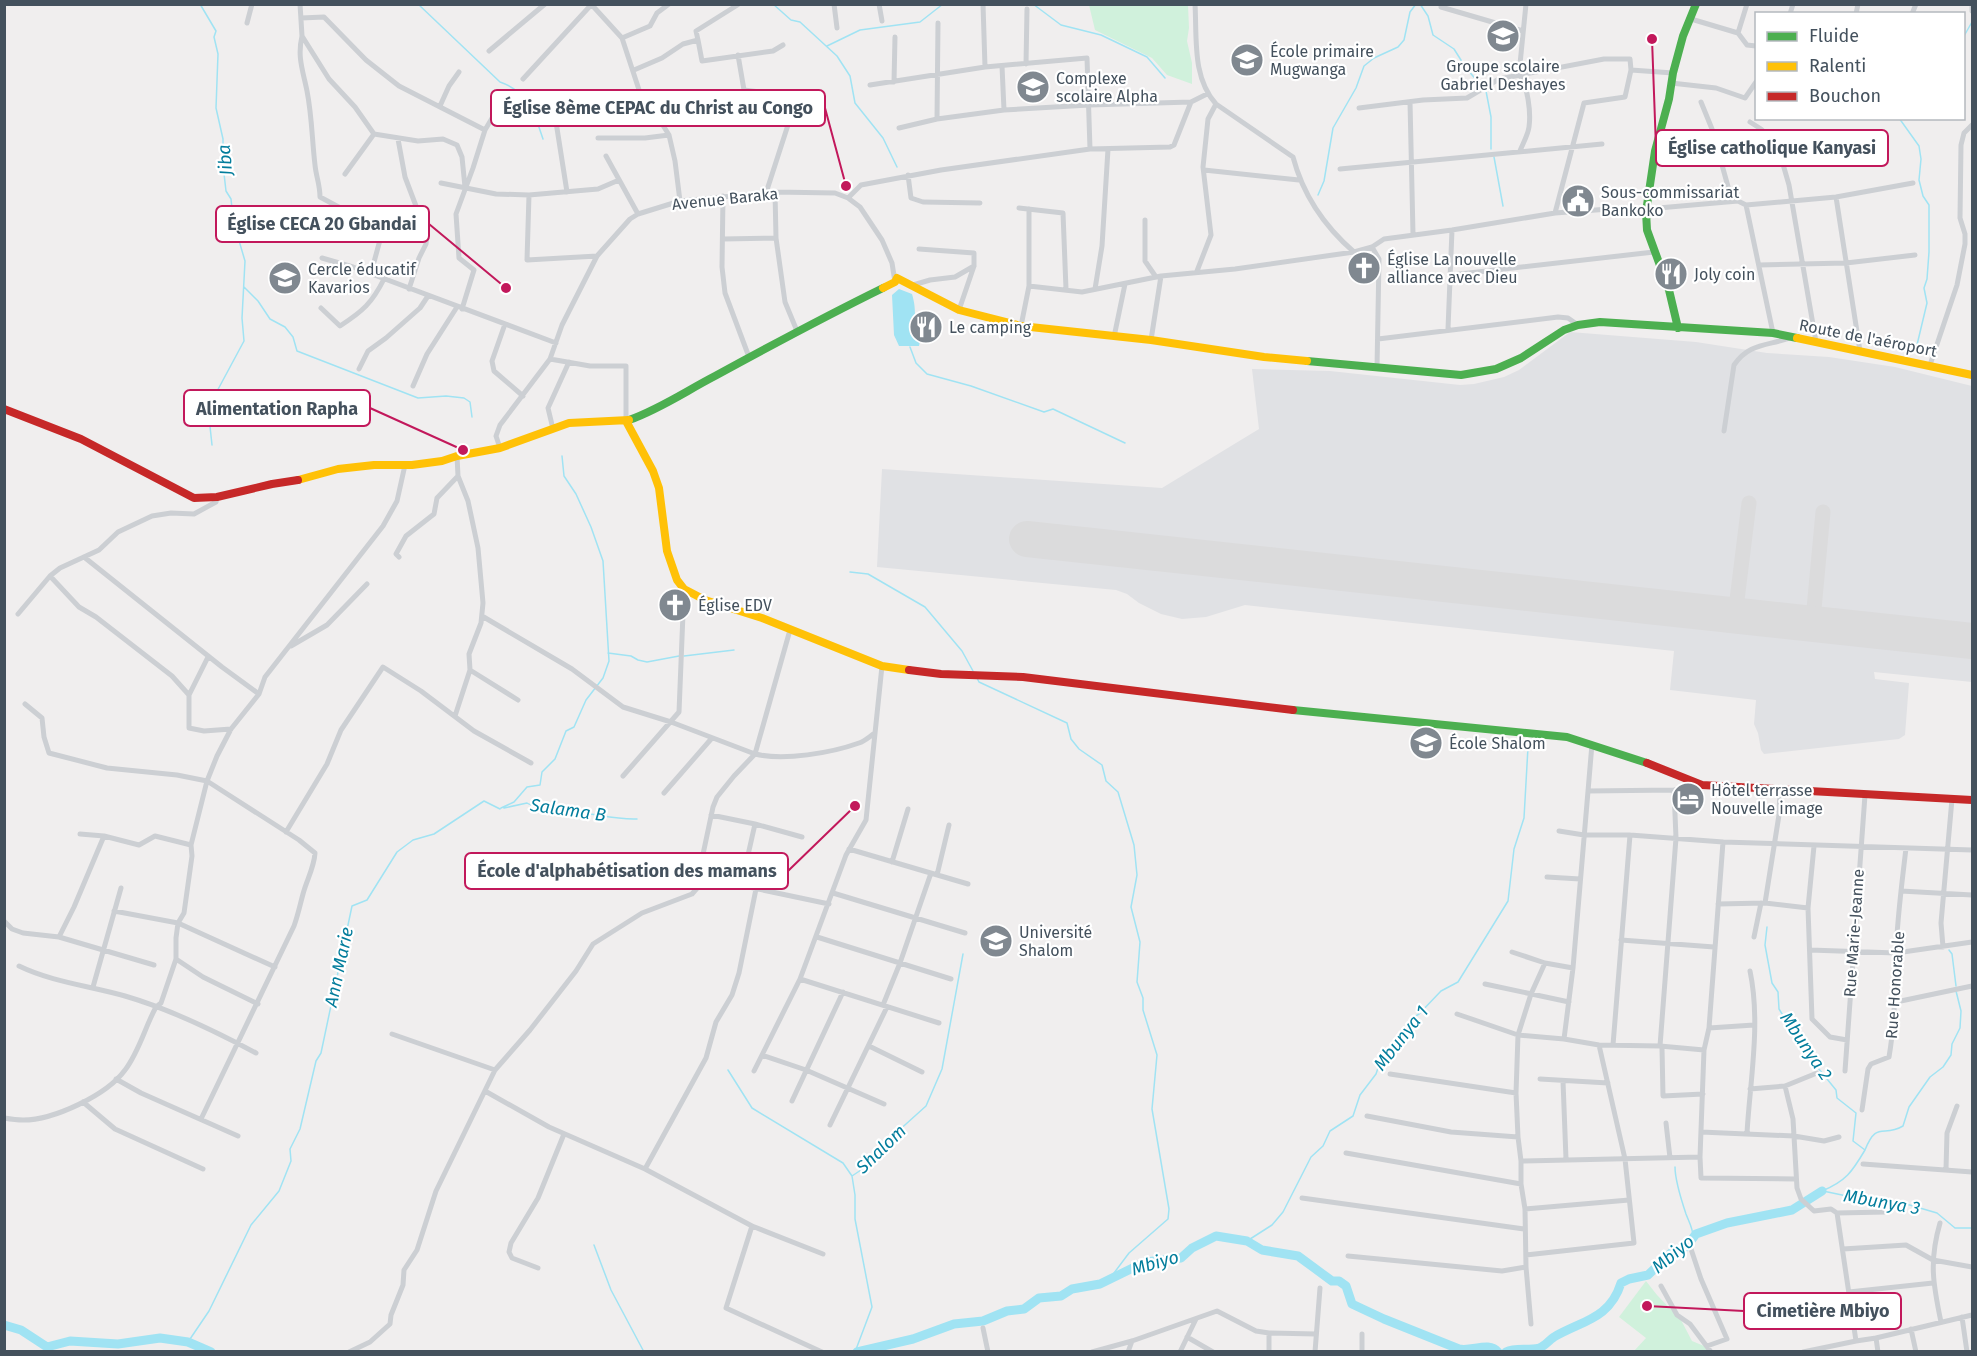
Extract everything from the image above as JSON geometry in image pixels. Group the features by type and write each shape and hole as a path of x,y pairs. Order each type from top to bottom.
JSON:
{"street":[{"path":"247,23 252,4"},
{"path":"300,4 302,36 298,52 307,92 320,197 376,227 380,240 371,273"},
{"path":"489,51 545,4"},
{"path":"622,38 650,26 657,14 669,4"},
{"path":"739,4 696,30 702,61 773,51 783,45"},
{"path":"834,4 837,28"},
{"path":"879,4 882,21"},
{"path":"983,4 985,68"},
{"path":"1195,4 1197,63 1207,94 1216,104 1293,157 1299,180 1312,204 1354,252"},
{"path":"1520,150 1529,129 1530,116 1520,74 1526,4"},
{"path":"1738,33 1747,4"},
{"path":"523,79 594,5 622,38 643,102 660,119 669,135 680,201"},
{"path":"1678,328 1669,290 1647,230 1646,210 1655,151 1669,99 1673,72 1695,5"},
{"path":"1441,6 1523,31"},
{"path":"1026,64 1027,9"},
{"path":"301,18 324,17 366,60 399,86 485,130"},
{"path":"1691,19 1738,33 1747,45 1755,46"},
{"path":"937,119 938,23"},
{"path":"302,36 329,79 356,107 374,134 418,141 443,140 457,145 462,157 465,187"},
{"path":"894,82 895,37"},
{"path":"634,70 662,58 683,44 698,40"},
{"path":"738,55 744,90"},
{"path":"870,85 985,68 1087,58 1090,149"},
{"path":"1359,108 1423,100 1467,98 1499,79 1604,59 1630,59 1631,70 1625,97 1584,104 1555,213"},
{"path":"1002,66 1004,110"},
{"path":"1631,70 1673,72"},
{"path":"440,106 449,86 459,72"},
{"path":"1671,83 1716,88 1745,98 1755,83"},
{"path":"660,119 684,94 741,93 744,90 796,97 766,193"},
{"path":"899,128 937,119 1004,110 1191,102 1207,94"},
{"path":"895,282 892,263 882,240 860,207 848,198 861,185 908,175 1090,149 1170,147 1174,145 1191,102"},
{"path":"1410,102 1413,234"},
{"path":"1701,102 1712,129 1732,201"},
{"path":"1197,271 1211,235 1204,170 1208,119 1216,104"},
{"path":"413,386 427,354 460,308 474,270 459,258 456,214 485,130 498,108"},
{"path":"556,122 567,192"},
{"path":"1750,122 1773,141 1780,154 1792,202 1816,342"},
{"path":"1930,365 1957,285 1965,244 1965,234 1960,218 1962,145 1964,133 1972,125"},
{"path":"345,174 374,134"},
{"path":"598,138 645,138 669,135"},
{"path":"398,139 405,177 427,235 426,244 409,289"},
{"path":"1340,169 1520,150 1602,144"},
{"path":"1095,289 1102,246 1108,149"},
{"path":"606,156 638,214"},
{"path":"1204,170 1299,180"},
{"path":"908,175 911,198 924,202 980,203"},
{"path":"441,183 496,194 529,195 598,189 619,180"},
{"path":"1029,286 1082,292 1159,276 1234,269 1354,252 1372,247 1384,239 1555,213 1609,209 1646,210 1732,201 1746,205 1792,202 1836,197 1913,183"},
{"path":"775,192 776,238 785,302 797,331"},
{"name":"Avenue Baraka","path":"500,448 496,436 500,425 550,359 562,325 597,256 630,219 638,214 680,201 723,196 775,192 835,193 848,198"},
{"path":"529,195 527,260 597,256"},
{"path":"723,196 722,267 725,293 749,357"},
{"path":"1836,197 1860,351"},
{"path":"1746,205 1773,333"},
{"path":"1019,208 1063,213 1066,289"},
{"path":"1021,326 1029,286 1029,209"},
{"path":"1145,220 1145,261 1159,276"},
{"path":"1448,329 1452,230"},
{"path":"723,239 776,238"},
{"path":"1372,247 1380,259 1377,368"},
{"path":"919,249 974,253 974,266 959,310"},
{"path":"1451,274 1654,252"},
{"path":"1759,265 1846,263 1915,255"},
{"path":"322,258 371,273 556,343"},
{"path":"913,285 955,277 974,266"},
{"path":"1151,340 1159,276"},
{"path":"4,409 81,439 194,498 218,497 272,484 292,482 338,469 442,461 500,448 568,423 626,421 654,411 797,331 895,282 897,278 959,310 1021,326 1151,340 1264,357 1461,375 1496,369 1521,358 1564,330 1578,325"},
{"path":"321,308 340,326 358,315 373,300 384,279"},
{"path":"1114,337 1125,284"},
{"path":"359,369 368,351 420,308 428,296"},
{"path":"1378,339 1558,317 1568,318 1578,325"},
{"name":"Route de l'aéroport","path":"1578,325 1600,322 1773,333 1972,375"},
{"path":"505,324 492,361 494,371 524,396"},
{"path":"1724,430 1734,365 1739,357 1750,349 1791,337"},
{"path":"550,359 606,367 626,366 626,421 653,471 659,488 667,551 677,580 684,589 705,600 762,618 882,666 941,674 1023,677 1364,718 1567,737 1660,767 1702,785"},
{"path":"553,429 549,408 569,362"},
{"path":"455,716 470,670 469,654 482,616 478,548 468,501 458,476 457,456"},
{"path":"4,1118 22,1120 38,1118 97,1096 124,1072 134,1056 156,1007 161,1003 176,959 176,938 178,923 184,913 192,856 191,846 207,781 231,729 259,694 265,677 383,526 397,501 405,465"},
{"path":"399,557 396,554 406,537 434,514 436,498 458,476"},
{"path":"18,614 50,576 60,568 99,550 118,532 152,516 171,513 194,514 216,502 218,497"},
{"path":"84,557 208,657 259,694"},
{"path":"50,576 79,607 96,617 156,663 172,676 189,695"},
{"path":"287,648 327,625 367,584"},
{"path":"623,776 678,712 684,589"},
{"path":"482,616 572,669 623,708 671,722 755,754 768,757 822,752 861,742 875,733"},
{"path":"706,878 702,859 717,797 755,754 790,630"},
{"path":"208,657 189,695 189,728 204,731 231,729"},
{"path":"754,1071 800,979 849,849 866,820 882,666"},
{"path":"286,832 327,764 346,722 383,667 474,731 531,763"},
{"path":"470,670 518,700"},
{"path":"25,705 42,718 49,753 107,768 177,775 207,781 315,853 314,866 303,893 300,910 258,1004 201,1119"},
{"path":"664,793 712,738"},
{"path":"1564,1039 1573,968 1592,744"},
{"path":"1588,791 1674,790 1702,785 1972,800"},
{"path":"1674,790 1676,838 1661,1047 1663,1096 1703,1094"},
{"path":"1754,937 1763,903 1774,842 1780,790"},
{"name":"Rue Marie-Jeanne","path":"1845,1071 1864,795"},
{"path":"1943,946 1941,923 1952,799"},
{"path":"892,862 908,809"},
{"path":"711,815 802,837"},
{"path":"741,886 755,824"},
{"path":"830,1125 869,1046 885,1006 934,874 949,825"},
{"path":"1559,831 1584,835 1630,835 1723,842 1972,850"},
{"path":"80,834 104,836 139,844 155,836 191,846"},
{"path":"1613,1045 1630,835"},
{"path":"59,938 104,836"},
{"path":"1723,842 1709,1028 1704,1050 1701,1178 1796,1179"},
{"path":"1814,846 1808,908 1812,1019 1830,1037 1847,1040"},
{"name":"Rue Honorable","path":"1862,1110 1868,1069 1871,1064 1889,1057 1896,1002 1896,953 1906,848"},
{"path":"849,849 968,884"},
{"path":"1546,877 1580,879"},
{"path":"706,878 829,904"},
{"path":"349,1352 370,1342 390,1324 391,1315 403,1285 404,1270 417,1250 436,1191 495,1070 576,971 592,944 642,913 692,894 706,878"},
{"path":"93,987 121,888"},
{"path":"645,1169 706,1058 716,1022 732,995 739,974 756,889"},
{"path":"1901,891 1972,895"},
{"path":"833,892 965,933"},
{"path":"1718,904 1763,903 1808,908"},
{"path":"114,911 178,923 275,967"},
{"path":"4,921 12,929 23,933 59,938 154,965"},
{"path":"817,937 951,979"},
{"path":"1621,940 1714,947"},
{"path":"1810,951 1896,953 1972,942"},
{"path":"1512,952 1545,963 1573,968"},
{"path":"176,959 203,977 258,1004"},
{"path":"1531,1324 1516,1093 1518,1035 1531,994 1545,963"},
{"path":"19,966 58,980 93,987 156,1007 256,1053"},
{"path":"1748,1133 1754,1026 1753,987 1749,971"},
{"path":"800,979 939,1023"},
{"path":"1485,984 1569,1002"},
{"path":"1896,1002 1972,986"},
{"path":"792,1101 843,992"},
{"path":"1457,1014 1518,1035 1599,1045 1704,1050"},
{"path":"1709,1028 1754,1026"},
{"path":"392,1034 495,1070"},
{"path":"1526,1255 1634,1243 1625,1159 1599,1045"},
{"path":"869,1046 922,1072"},
{"path":"762,1055 849,1087 884,1104"},
{"path":"1750,1089 1785,1086 1817,1073"},
{"path":"1390,1074 1516,1093"},
{"path":"116,1079 238,1136"},
{"path":"1540,1079 1608,1083"},
{"path":"1563,1081 1566,1159"},
{"path":"1785,1086 1793,1119 1796,1179 1803,1202 1814,1211 1831,1209 1837,1213 1886,1212"},
{"path":"485,1091 564,1134 645,1169 752,1226 823,1254"},
{"path":"83,1102 115,1129 203,1169"},
{"path":"1946,1169 1947,1132 1957,1106"},
{"path":"1367,1116 1451,1132 1518,1137"},
{"path":"1666,1123 1671,1158"},
{"path":"1701,1132 1794,1136 1824,1141 1839,1137"},
{"path":"538,1268 512,1258 509,1252 511,1243 538,1198 564,1134"},
{"path":"1346,1153 1521,1184"},
{"path":"1521,1161 1700,1157"},
{"path":"1863,1164 1972,1172"},
{"path":"1302,1198 1524,1229"},
{"path":"1525,1209 1629,1200"},
{"path":"1837,1213 1856,1341"},
{"path":"1940,1223 1933,1260 1933,1283 1941,1322"},
{"path":"752,1226 726,1308 822,1352"},
{"path":"1843,1249 1906,1245 1933,1260 1972,1267"},
{"path":"1660,1286 1677,1315 1690,1324 1709,1349 1726,1339 1691,1249"},
{"path":"1348,1256 1502,1271 1526,1267"},
{"path":"1849,1292 1933,1283"},
{"path":"1316,1352 1320,1288"},
{"path":"1092,1352 1132,1341 1216,1311 1269,1334 1316,1334"},
{"path":"1803,1352 1837,1348 1856,1341 1972,1315"},
{"path":"1962,1317 1967,1352"},
{"path":"1180,1352 1196,1319"},
{"path":"983,1328 988,1352"},
{"path":"1911,1329 1916,1352"},
{"path":"1269,1334 1269,1352"},
{"path":"1362,1334 1362,1352"},
{"path":"1187,1337 1213,1352"},
{"path":"1876,1338 1878,1352"},
{"path":"1128,1352 1132,1341"}],"shaded area":[{"path":"1570,332 1696,342 1767,353 1829,357 1895,367 1972,386 1972,682 1874,672 1875,679 1909,683 1905,735 1899,739 1764,754 1754,724 1756,700 1670,690 1674,651 1245,605 1206,617 1182,619 1161,614 1116,590 877,567 882,469 1162,488 1259,429 1252,369 1330,371 1460,385 1474,384 1504,377 1519,370"}],"green space":[{"path":"1089,5 1188,5 1187,41 1192,63 1192,84 1167,75 1152,58 1095,30"},
{"path":"1646,1281 1681,1320 1692,1341 1704,1346 1708,1351 1634,1351 1646,1338 1619,1317"}],"water":[{"path":"899,289 912,294 919,346 899,346 894,335 892,295"}],"waterway":[{"name":"Jiba","path":"200,4 216,31 214,37 218,54 216,108 223,139 226,191 231,199 235,227 245,261 242,318 244,341 208,408 212,445"},
{"path":"418,4 500,82 523,97 533,112 543,139"},
{"path":"773,4 791,20 800,22 837,56 850,76 855,103 883,138 897,167"},
{"path":"827,46 860,30 920,22 943,4"},
{"path":"1033,4 1061,25 1101,35 1147,57 1165,78"},
{"path":"1318,195 1324,181 1333,128 1356,88 1364,66 1374,58 1398,47 1404,40 1410,12 1416,4"},
{"path":"1420,4 1428,16 1433,35 1454,49 1466,68 1486,91 1491,117 1491,149"},
{"path":"1965,34 1972,22"},
{"path":"1900,120 1919,146 1921,159 1919,180 1923,196 1929,205 1929,252 1924,288 1927,303 1916,349"},
{"path":"1494,157 1503,206"},
{"path":"244,287 258,301 270,319 285,327 293,337 297,351 418,398 446,396 464,398 470,402 472,417"},
{"path":"910,347 916,363 927,374 971,386 1044,412 1053,409 1125,443"},
{"name":"Ann Marie","path":"501,808 514,802 527,787 540,785 542,772 555,759 566,731 574,727 586,700 603,678 609,661 603,561 576,494 564,476 562,456"},
{"path":"850,572 868,574 925,607 962,651 973,671"},
{"path":"684,656 734,650"},
{"path":"608,653 631,656 647,662 679,656"},
{"path":"977,678 979,682 1067,723 1071,739 1079,749 1102,765 1106,781 1118,792 1134,845 1137,875 1131,907 1140,942 1137,982 1157,1055 1152,1109 1169,1209 1168,1219 1129,1253 1111,1277"},
{"name":"Mbunya 1","path":"1247,1241 1272,1225 1283,1212 1311,1157 1323,1146 1330,1131 1353,1116 1360,1095 1376,1074 1387,1050 1401,1043 1411,1019 1419,1014 1441,991 1458,982 1508,901 1514,849 1524,818 1528,747"},
{"name":"Ann Marie","path":"188,1342 209,1311 251,1225 279,1191 291,1161 290,1149 300,1129 316,1061 321,1053 352,906 367,900 397,852 413,840 434,834 484,801 500,809"},
{"name":"Salama B","path":"504,808 527,803 548,810 573,807 576,812 637,819"},
{"name":"Mbunya 2","path":"1767,927 1765,945 1772,983 1778,992 1779,1009 1814,1063 1836,1090 1837,1098 1856,1113 1853,1141 1865,1150 1848,1175 1822,1191"},
{"name":"Mbunya 2","path":"1949,950 1952,954 1956,986"},
{"name":"Shalom","path":"852,1176 867,1166 876,1151 926,1106 942,1069 963,954"},
{"name":"Mbunya 2","path":"1865,1150 1877,1132 1890,1131 1903,1126 1909,1107 1930,1077 1943,1067 1951,1055 1952,1044 1960,1028 1961,1011 1956,991"},
{"name":"Shalom","path":"728,1070 752,1108 843,1163 852,1176 855,1219 872,1307 855,1352"},
{"path":"1675,1167 1679,1190 1693,1237"},
{"name":"Mbiyo","path":"1506,1352 1539,1348 1554,1337 1594,1318 1610,1304 1621,1283 1648,1275 1673,1251 1686,1247 1696,1234 1727,1223 1792,1210 1822,1191"},
{"name":"Mbunya 3","path":"1823,1191 1880,1203 1896,1201 1937,1213 1955,1228 1972,1228"},
{"name":"Mbiyo","path":"857,1352 913,1339 954,1324 983,1321 1007,1311 1024,1309 1039,1298 1061,1296 1072,1289 1100,1284 1145,1262 1181,1258 1192,1248 1216,1236 1247,1241 1262,1250 1298,1256 1332,1281 1339,1281 1346,1286 1352,1304 1384,1319 1459,1349 1490,1347 1498,1352"},
{"path":"594,1245 611,1290 644,1352"},
{"name":"Mbiyo","path":"4,1325 21,1330 47,1347 70,1341 118,1344 160,1338 188,1342 211,1352"}],"taxiway":[{"path":"1725,614 1731,610 1737,600 1749,503"},
{"path":"1822,624 1816,617 1814,609 1823,512"},
{"path":"1737,600 1740,610 1746,616"}],"runway":[{"path":"1027,539 1972,641"}],"traffic: fast":[{"path":"1678,328 1669,290 1647,230 1646,212 1655,151 1669,99 1673,73 1683,36 1696,4"},
{"path":"629,420 662,405 777,342 883,288"},
{"path":"1307,361 1461,375 1496,369 1521,358 1564,330 1578,325 1600,322 1773,333 1797,338"},
{"path":"1293,710 1567,737 1647,763"}],"traffic: slow":[{"path":"883,288 895,282 897,278 959,310 1021,326 1151,340 1307,361"},
{"path":"1797,338 1972,375"},
{"path":"298,480 338,469 442,461 500,448 569,423 629,420"},
{"path":"626,421 653,471 659,488 667,551 677,580 684,589 705,600 762,618 882,666 909,670"}],"traffic: jam":[{"path":"4,409 81,439 194,498 217,497 298,480"},
{"path":"909,670 941,674 1023,677 1293,710"},
{"path":"1647,763 1702,785 1972,800"}],"place":[{"name":"Groupe scolaire Gabriel Deshayes","path":"1503,36"},
{"name":"Église catholique Kanyasi","path":"1652,39"},
{"name":"École primaire Mugwanga","path":"1247,60"},
{"name":"Complexe scolaire Alpha","path":"1033,87"},
{"name":"Église 8ème CEPAC du Christ au Congo","path":"846,186"},
{"name":"Sous-commissariat Bankoko","path":"1578,201"},
{"name":"Église La nouvelle alliance avec Dieu","path":"1364,268"},
{"name":"Joly coin","path":"1671,274"},
{"name":"Cercle éducatif Kavarios","path":"285,278"},
{"name":"Église CECA 20 Gbandai","path":"506,288"},
{"name":"Le camping","path":"926,327"},
{"name":"Alimentation Rapha","path":"463,450"},
{"name":"Église EDV","path":"675,605"},
{"name":"École Shalom","path":"1426,743"},
{"name":"Hôtel terrasse Nouvelle image","path":"1688,799"},
{"name":"École d'alphabétisation des mamans","path":"855,806"},
{"name":"Université Shalom","path":"996,941"},
{"name":"Cimetière Mbiyo","path":"1647,1306"}]}
